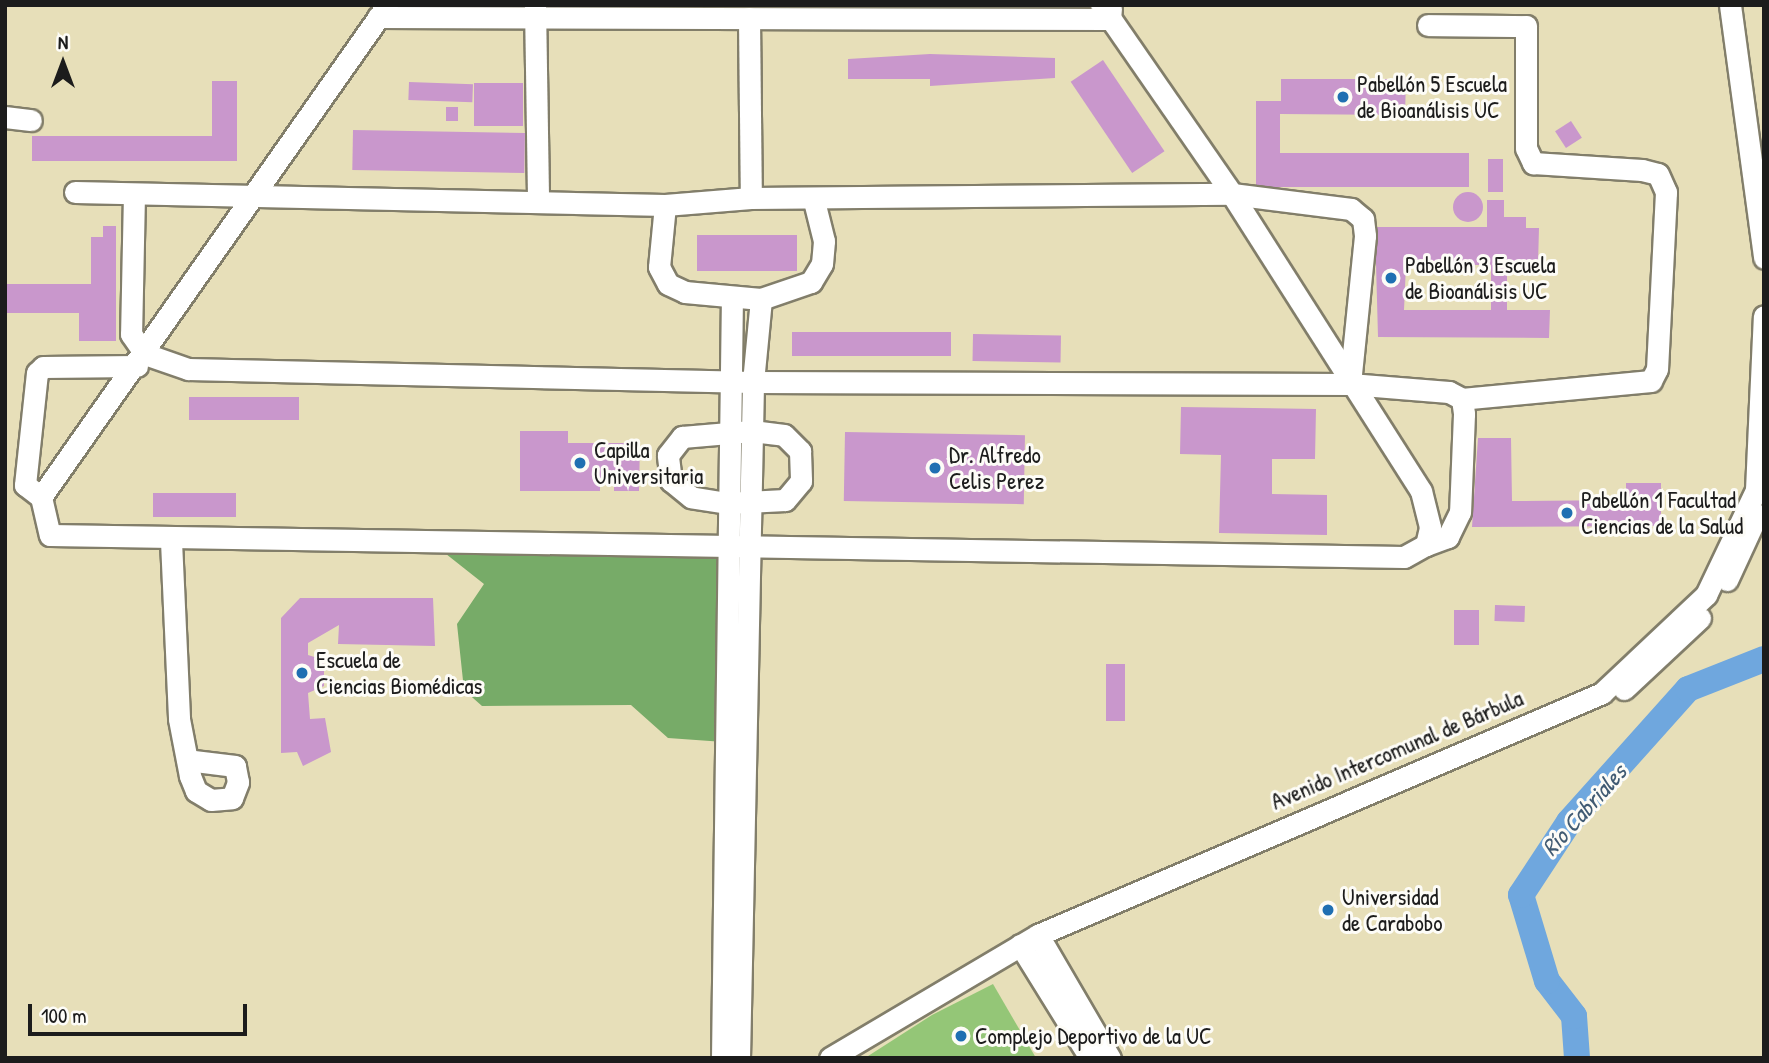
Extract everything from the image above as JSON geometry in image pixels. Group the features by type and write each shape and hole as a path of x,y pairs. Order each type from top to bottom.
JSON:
{"street":[{"path":"1730,5 1764,258"},
{"path":"1742,5 1763,137"},
{"path":"41,497 141,360 382,11 535,11 749,18 843,12 1107,10 1232,194 1350,384 1421,491 1430,527 1426,545"},
{"path":"535,11 538,201"},
{"path":"1428,25 1460,15 1526,26 1526,148 1533,163 1642,170 1658,174 1666,191 1657,369 1651,381 1462,398 1350,384 753,382 188,369 141,360 44,367 37,373 24,485 41,497 50,535 171,541 1404,557 1458,527 1462,398"},
{"path":"749,18 751,198"},
{"path":"5,117 31,120"},
{"path":"75,191 665,205 751,198 814,201 1232,194 1351,209 1363,219 1350,384"},
{"path":"134,194 131,334 141,360"},
{"path":"665,205 659,267 668,284 732,298 761,299 811,282 822,264 824,241 814,201"},
{"path":"731,1054 726,547 732,298"},
{"path":"731,1054 753,382 761,299"},
{"name":"Avenido Intercomunal de Bárbula","path":"830,1058 1032,945 1602,693 1706,595 1756,490 1764,316"},
{"path":"752,431 791,439 804,473 785,500 750,504 727,503 682,493 667,464 682,437 729,432 752,431"},
{"name":"Avenido Intercomunal de Bárbula","path":"854,1058 1032,945 1418,779 1605,705 1662,660 1712,606 1745,549 1764,493"},
{"path":"171,541 187,760"},
{"path":"1032,945 1090,1058"},
{"path":"1032,945 1110,1058"}],"green space":[{"path":"726,547 724,742 668,738 631,705 482,706 464,690 457,624 484,584 441,550"},
{"name":"Complejo Deportivo de la UC","path":"993,984 1036,1058 865,1058 932,1015"}],"building":[{"path":"930,54 1055,58 1055,78 930,86 930,79 848,79 848,59"},
{"path":"1103,60 1165,151 1132,173 1071,82"},
{"path":"1281,79 1406,79 1405,115 1280,114 1280,153 1469,153 1469,187 1256,187 1256,101 1281,101"},
{"path":"212,81 237,81 237,161 32,161 32,136 212,136"},
{"path":"409,82 473,84 472,102 408,100"},
{"path":"474,83 523,83 523,126 474,126"},
{"path":"446,107 458,107 458,121 446,121"},
{"path":"1571,121 1582,138 1566,148 1555,131"},
{"path":"353,130 525,133 524,173 352,170"},
{"path":"1488,159 1503,159 1503,192 1488,192"},
{"path":"1468,192 1474,193 1482,201 1482,213 1474,221 1468,222 1462,221 1454,213 1453,207 1454,201 1462,193"},
{"name":"Pabellón 3 Escuela de Bioanálisis UC","path":"1487,200 1504,200 1504,217 1526,217 1526,228 1539,228 1538,265 1507,265 1507,310 1550,310 1549,338 1378,337 1375,227 1487,227","holes":["1406,265 1491,265 1491,310 1404,310"]},
{"path":"103,226 116,226 116,341 79,341 79,313 5,313 5,284 91,284 91,237 103,237"},
{"path":"697,235 797,235 797,271 697,271"},
{"path":"792,332 951,332 951,356 792,356"},
{"path":"973,334 1061,336 1061,363 973,361"},
{"path":"189,397 299,397 299,420 189,420"},
{"path":"1181,407 1316,409 1315,459 1272,459 1272,494 1327,495 1327,535 1219,533 1221,455 1180,454"},
{"name":"Capilla Universitaria","path":"520,431 568,431 568,443 640,443 639,491 614,491 614,482 600,482 600,491 520,491"},
{"name":"Dr. Alfredo Celis Perez","path":"845,432 1025,435 1024,504 844,501"},
{"name":"Pabellón 1 Facultad Ciencias de la Salud","path":"1478,438 1511,438 1512,501 1626,500 1626,483 1661,483 1661,526 1472,527"},
{"path":"153,493 236,493 236,517 153,517"},
{"name":"Escuela de Ciencias Biomédicas","path":"300,598 433,598 435,646 338,644 339,625 308,643 308,655 324,660 324,686 308,693 310,719 325,718 331,752 303,766 297,752 281,753 281,618"},
{"path":"1495,605 1525,606 1524,622 1494,621"},
{"path":"1454,610 1479,610 1479,645 1454,645"},
{"path":"1106,664 1125,664 1125,721 1106,721"}],"waterway":[{"name":"Río Cabriales","path":"1577,1058 1574,1016 1547,981 1521,895 1569,822 1688,689 1764,659"}],"place":[{"name":"Pabellón 5 Escuela de Bioanálisis UC","path":"1343,97"},
{"name":"Pabellón 3 Escuela de Bioanálisis UC","path":"1391,278"},
{"name":"Capilla Universitaria","path":"580,463"},
{"name":"Dr. Alfredo Celis Perez","path":"935,468"},
{"name":"Pabellón 1 Facultad Ciencias de la Salud","path":"1567,513"},
{"name":"Escuela de Ciencias Biomédicas","path":"302,673"},
{"name":"Universidad de Carabobo","path":"1328,910"},
{"name":"Complejo Deportivo de la UC","path":"961,1036"}]}
